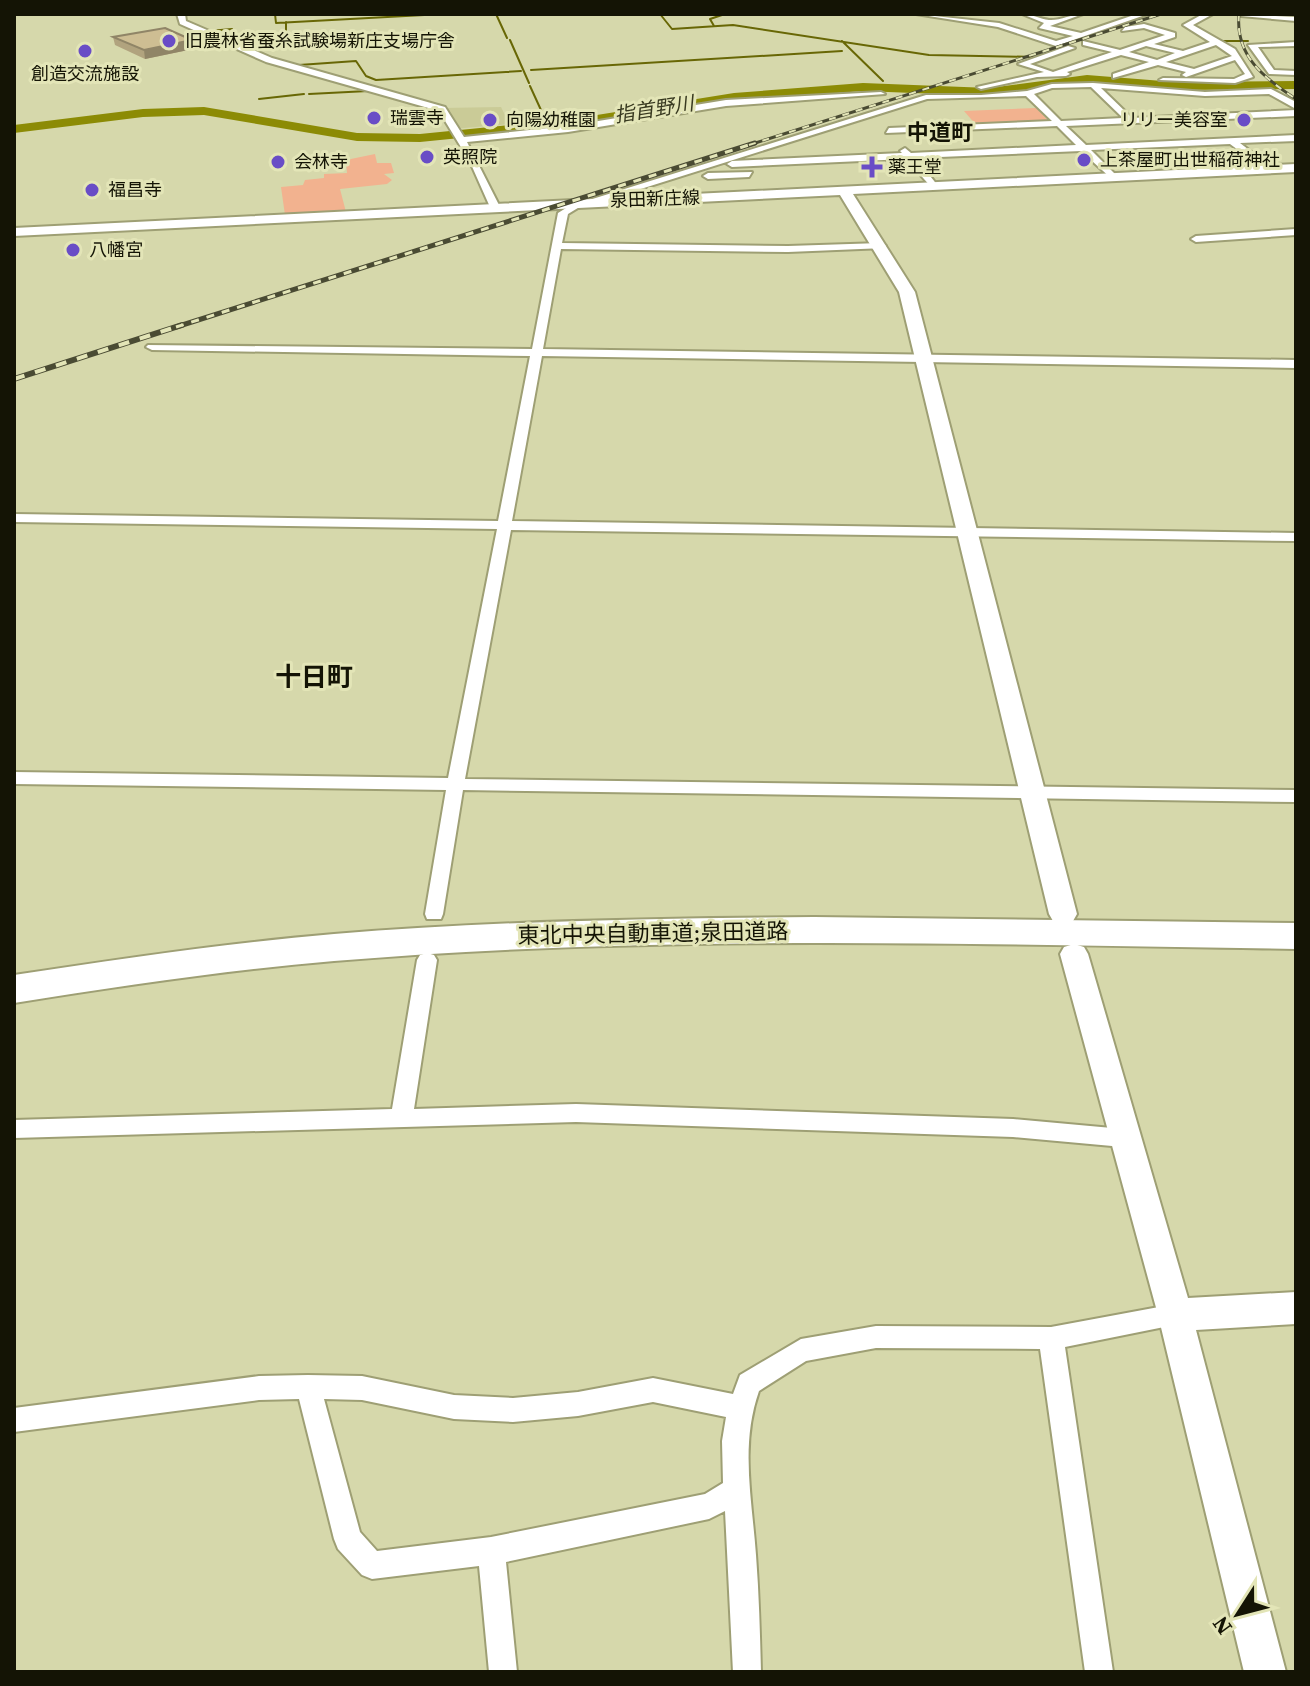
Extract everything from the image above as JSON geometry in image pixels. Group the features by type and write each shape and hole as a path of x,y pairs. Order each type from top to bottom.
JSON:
{"highway":[{"name":"東北中央自動車道;泉田道路","path":"14,989 212,959 463,936 861,930 1296,936"}],"street":[{"path":"181,14 183,22 269,60 442,109 495,207"},
{"path":"920,14 999,25 1056,44 1083,39 1136,26 1172,35 1057,74 1022,64 1083,39 1144,14"},
{"path":"949,18 970,14"},
{"path":"1026,14 1050,23"},
{"path":"1079,14 1042,26 1195,72"},
{"path":"967,87 1057,74 1235,81 1250,75 1237,57 1187,25 1209,14"},
{"path":"1241,14 1296,19"},
{"path":"1115,76 1217,42"},
{"path":"1146,44 1183,53"},
{"path":"1296,44 1252,45 1272,72 1296,73"},
{"path":"1172,80 1237,57"},
{"path":"1111,86 1115,76"},
{"path":"1093,85 1130,120"},
{"path":"434,914 563,213 586,202 706,169 771,144 926,97 1028,93 1052,86 1093,85 1171,92 1271,91 1296,106"},
{"path":"1171,92 1182,101"},
{"path":"1028,93 1113,177"},
{"path":"455,135 568,129 726,103 881,94"},
{"path":"948,97 959,110"},
{"path":"1193,109 1212,125"},
{"path":"872,112 933,186"},
{"path":"889,131 1296,113"},
{"path":"967,119 974,127"},
{"path":"455,135 551,122"},
{"path":"818,130 825,139"},
{"path":"1222,133 1268,169"},
{"path":"706,169 747,163 1296,138"},
{"path":"771,144 780,162"},
{"path":"833,149 840,159"},
{"path":"706,169 755,176 747,163"},
{"name":"泉田新庄線","path":"14,232 1296,168"},
{"path":"706,169 720,196"},
{"path":"844,191 907,292 1063,914"},
{"path":"1196,239 1296,232"},
{"path":"558,246 788,249 881,246"},
{"path":"152,347 1296,364"},
{"path":"14,518 505,528 1296,537"},
{"path":"14,778 1296,796"},
{"path":"1074,954 1175,1315 1265,1672"},
{"path":"401,1120 427,960"},
{"path":"14,1129 576,1113 1013,1128 1123,1138"},
{"path":"747,1672 742,1537 734,1491 734,1430 749,1383 801,1350 876,1337 1051,1338 1175,1315 1296,1308"},
{"path":"1051,1338 1099,1672"},
{"path":"14,1420 259,1388 308,1387 362,1388 454,1407 513,1410 578,1404 653,1390 739,1407"},
{"path":"308,1387 348,1539 372,1565 491,1551 709,1506 734,1491"},
{"path":"491,1551 503,1672"}],"shaded area":[{"name":"向陽幼稚園","path":"501,107 506,117 529,116 533,122 453,129 442,108"},
{"path":"1036,108 1051,123 977,126 964,111"},
{"path":"375,154 377,163 391,163 394,173 384,174 392,180 387,184 340,189 346,212 285,215 281,187 303,185 305,180 324,178 324,174 347,173 346,160"}],"building":[{"path":"165,28 192,40 144,50 113,37"}],"waterway":[{"path":"275,14 276,23 286,22"},
{"path":"286,22 443,14"},
{"path":"496,14 507,38"},
{"path":"660,14 672,29 733,25 843,42"},
{"path":"714,26 710,19 725,14"},
{"path":"283,49 290,40 286,38 286,22"},
{"path":"209,31 232,29"},
{"path":"510,40 529,83"},
{"path":"1218,41 1248,41"},
{"path":"843,42 929,55 1037,57"},
{"path":"843,42 883,81"},
{"path":"531,70 842,51"},
{"path":"299,65 356,61 366,76 376,80 521,71"},
{"name":"指首野川","path":"14,129 143,113 204,111 357,137 420,138 572,123 734,97 863,87 989,92 1087,79 1175,86 1296,85"},
{"path":"530,86 546,121"},
{"path":"309,94 368,91"},
{"path":"259,99 304,94"}],"railway":[{"path":"749,145 1161,14"},
{"path":"1239,14 1239,29 1247,54 1263,74 1296,99"},
{"path":"176,327 755,143"},
{"path":"14,379 182,325"}],"place":[{"name":"旧農林省蚕糸試験場新庄支場庁舎","path":"169,41"},
{"name":"創造交流施設","path":"85,51"},
{"name":"瑞雲寺","path":"374,118"},
{"name":"向陽幼稚園","path":"490,120"},
{"name":"リリー美容室","path":"1244,120"},
{"name":"英照院","path":"427,157"},
{"name":"上茶屋町出世稲荷神社","path":"1084,160"},
{"name":"会林寺","path":"278,162"},
{"name":"薬王堂","path":"872,167"},
{"name":"福昌寺","path":"92,190"},
{"name":"八幡宮","path":"73,250"}],"district":[{"name":"中道町","path":"940,132"},
{"name":"十日町","path":"314,677"}]}
